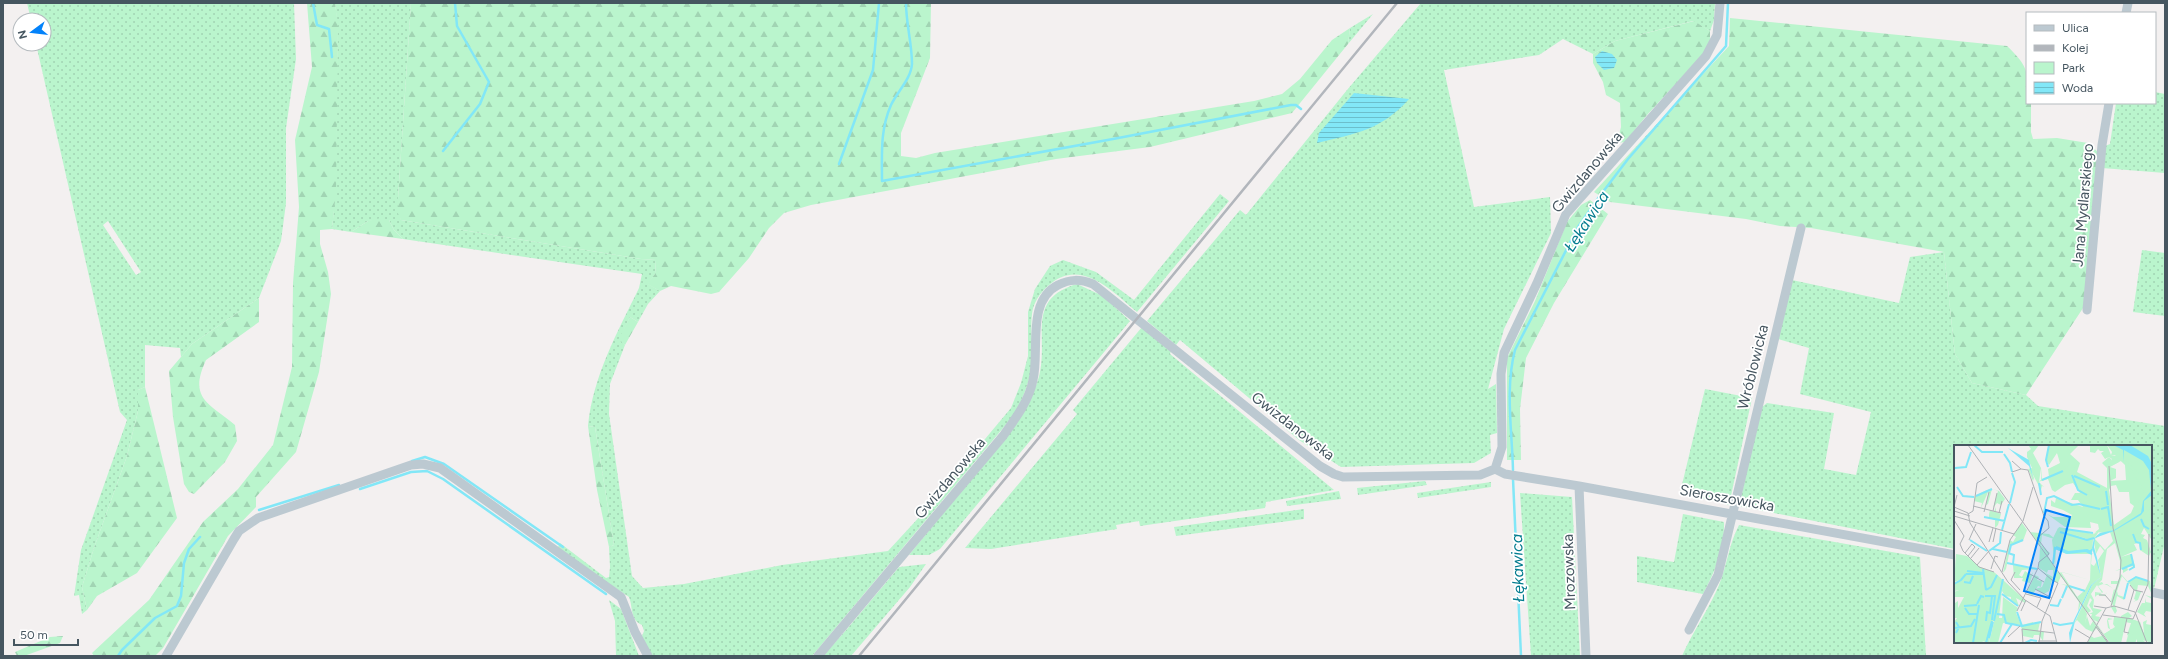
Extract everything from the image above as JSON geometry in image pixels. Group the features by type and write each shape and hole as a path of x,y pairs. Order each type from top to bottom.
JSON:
{"street":[{"name":"Gwizdanowska","path":"818,656 1003,436 1016,417 1034,381 1039,306 1046,294 1066,281 1081,280 1093,284 1320,466 1334,474 1343,477 1480,475 1495,469 1502,447 1501,374 1504,353 1538,283 1566,214 1706,56 1717,35 1720,3"},
{"name":"Jana Mydlarskiego","path":"2087,310 2102,145 2109,104"},
{"name":"Wróblowicka","path":"1689,630 1718,574 1731,513 1801,228"},
{"path":"166,656 234,540 247,524 258,518 417,464 428,464 440,468 621,597 635,632 648,656"},
{"name":"Sieroszowicka","path":"1495,469 1505,474 1731,513 1954,555"},
{"name":"Mrozowska","path":"1579,486 1586,656"},
{"path":"2152,592 2165,595"}],"green space":[{"path":"27,3 294,3 296,59 286,128 286,203 281,241 259,298 192,344 181,357 180,348 145,345 145,387 138,390 138,411 127,456 94,548 82,587 87,610 82,614 79,595 74,596 81,550 127,420 120,412 38,52 52,52 52,12 29,12","holes":["108,221 141,272 136,275 103,225"]},
{"path":"307,3 335,3 338,25 336,192 332,229 320,230 320,244 328,272 331,294 319,372 296,452 256,497 256,507 228,536 163,648 155,656 94,656 92,653 149,600 203,522 238,489 273,445 292,367 293,283 299,207 295,140 312,67"},
{"path":"335,3 411,3 398,198 401,220 641,259 656,260 655,274 648,284 660,291 648,304 638,322 630,317 619,340 625,345 610,384 609,414 632,576 643,588 684,584 782,565 888,551 923,513 1011,408 1021,383 1028,356 1028,312 1035,289 1050,266 1063,260 1096,272 1134,300 1220,194 1229,201 1137,312 1107,287 1096,280 1084,276 1072,275 1060,278 1042,292 1035,302 1032,314 1032,354 1030,375 1014,415 812,656 651,656 642,636 644,631 642,625 635,620 629,597 557,549 560,543 606,578 609,577 609,547 614,545 595,427 588,426 595,390 607,355 639,288 642,274 403,239 394,230 389,220 368,221 351,232 332,229 334,212 336,143 337,25"},
{"path":"411,3 931,3 930,58 901,133 901,156 916,158 935,153 1254,101 1282,94 1300,79 1332,40 1350,28 1348,44 1292,113 1150,147 1056,159 811,205 784,213 769,228 749,258 719,292 711,294 671,286 660,291 647,284 655,274 656,260 641,259 401,220 397,211"},
{"path":"1421,3 1715,3 1714,20 1710,31 1693,21 1615,41 1593,54 1563,39 1539,55 1444,70 1474,207 1550,197 1551,233 1504,329 1488,389 1496,384 1497,433 1490,435 1491,453 1474,463 1341,467 1299,440 1180,340 1176,345 1147,321 1240,210 1246,215 1347,90"},
{"path":"1373,14 1348,44 1350,28"},
{"path":"1730,18 2007,46 2015,54 2024,66 2026,72 2026,104 2031,104 2031,132 2033,139 2057,138 2088,143 2098,152 2085,305 2026,395 1972,383 1955,354 1944,252 1811,228 1780,226 1746,219 1610,202 1594,192 1729,46"},
{"path":"1694,21 1710,31 1710,41 1705,52 1647,115 1625,142 1617,143 1621,127 1620,103 1606,95 1603,82 1593,63 1593,54 1615,41"},
{"path":"2156,92 2165,94 2165,173 2102,168 2105,146 2110,144 2116,104 2156,104"},
{"path":"1590,200 1608,214 1554,303 1526,358 1520,409 1521,460 1507,460 1507,358 1535,301 1567,222 1581,205"},
{"path":"381,218 389,220 394,230 403,239 351,232 368,221"},
{"path":"2142,250 2165,253 2165,316 2133,312"},
{"path":"1944,252 1955,354 1972,383 2026,395 2038,406 2165,426 2165,542 2154,589 2152,588 2152,445 1954,445 1954,549 1739,506 1761,408 1767,403 1834,413 1824,469 1856,475 1871,412 1800,394 1809,348 1778,339 1792,280 1899,303 1910,257"},
{"path":"1077,284 1103,296 1130,321 940,549 929,555 909,555 1006,438 1015,425 1037,383 1041,367 1042,324 1044,311 1050,300 1060,291"},
{"path":"259,298 259,322 206,360 201,373 199,384 200,392 210,405 235,425 237,441 225,462 194,494 189,492 184,484 173,417 169,371 192,344"},
{"path":"630,317 638,322 625,345 618,340"},
{"path":"1142,327 1171,351 1170,354 1334,490 1266,502 1265,508 1140,526 1139,521 1116,525 1117,529 991,549 965,548 1077,414 1073,410"},
{"path":"145,387 177,518 137,573 97,596 87,610 82,587 94,548 127,456 138,411 138,390"},
{"path":"1705,389 1752,398 1729,505 1680,493"},
{"path":"588,426 595,427 614,545 609,547 597,490"},
{"path":"1425,481 1427,485 1358,495 1357,488"},
{"path":"1491,482 1491,487 1418,498 1417,493"},
{"path":"1339,491 1341,499 1287,506 1286,501"},
{"path":"1520,493 1572,497 1580,656 1531,656"},
{"path":"1304,509 1304,519 1176,536 1174,527"},
{"path":"1683,514 1724,522 1721,550 1703,594 1637,582 1637,556 1674,562"},
{"path":"1739,525 1920,557 1926,656 1682,656 1711,603 1719,585"},
{"path":"926,564 910,587 851,656 823,656 899,567"},
{"path":"609,600 621,609 639,656 616,656 615,621"},
{"path":"63,636 60,643 24,656 17,656 15,652 50,637"}],"water":[{"path":"1602,51 1612,54 1617,60 1614,68 1604,70 1597,63 1595,57"},
{"path":"1354,93 1409,99 1398,110 1378,124 1356,133 1317,143 1319,133"}],"waterway":[{"path":"313,3 317,25 329,29 332,57"},
{"path":"443,151 480,104 489,82 457,26 455,3"},
{"path":"839,164 873,70 879,3"},
{"path":"906,3 912,64 909,75 887,114 882,142 882,181 1291,105 1296,105 1301,109"},
{"name":"Łękawica","path":"1513,470 1510,379 1515,350 1578,227 1628,159 1726,46 1728,3"},
{"path":"412,461 425,457 444,464 563,547"},
{"path":"360,489 411,472 427,471 443,479 606,594"},
{"name":"Łękawica","path":"1513,479 1521,656"},
{"path":"259,510 339,485"},
{"path":"118,656 122,650 155,618 177,606 181,596 184,563 189,549 200,537"}],"railway":[{"path":"859,656 1397,3"}]}
